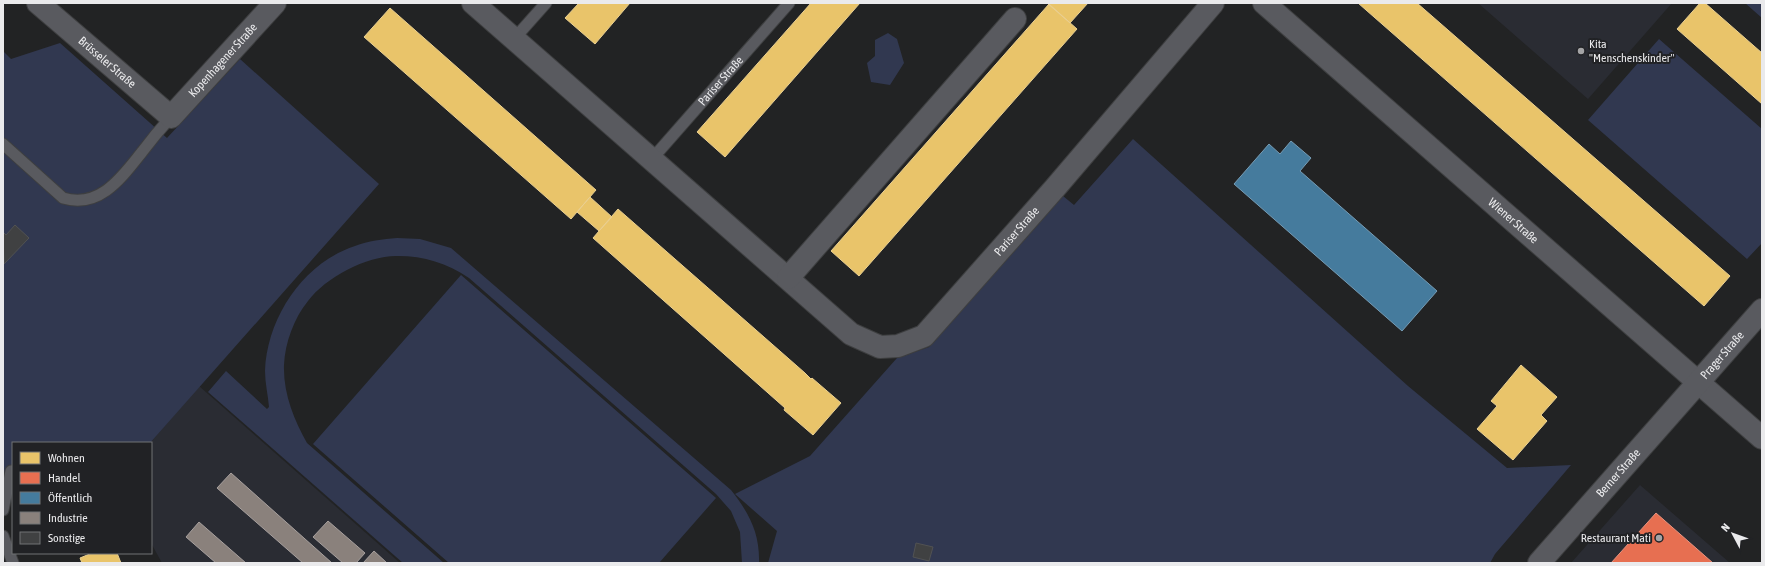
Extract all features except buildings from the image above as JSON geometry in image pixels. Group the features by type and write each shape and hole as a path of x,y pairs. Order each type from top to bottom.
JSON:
{"street":[{"name":"Kopenhagener Straße","path":"171,116 275,3"},
{"name":"Pariser Straße","path":"473,3 851,334 880,347 898,346 924,336 1213,3"},
{"name":"Wiener Straße","path":"1264,3 1762,438"},
{"name":"Brüsseler Straße","path":"43,5 171,116"},
{"path":"788,278 1015,19"},
{"name":"Prager Straße","path":"1699,383 1762,310"},
{"name":"Berner Straße","path":"1539,563 1699,383"}],"lane":[{"path":"514,39 546,3"},
{"name":"Pariser Straße","path":"652,159 789,3"},
{"path":"3,144 63,198 72,200 91,199 112,188 171,116"},
{"path":"3,510 11,471"},
{"path":"3,536 13,563"}],"shaded area":[{"name":"Kita \"Menschenskinder\"","path":"1478,3 1672,3 1588,99"},
{"path":"1745,3 1762,3 1762,18"},
{"path":"888,33 897,39 904,63 890,85 871,82 867,63 875,56 875,40"},
{"path":"1659,39 1762,129 1762,243 1747,259 1588,120"},
{"path":"60,43 167,138 240,59 379,184 151,442 12,442 12,486 3,486 3,51 11,59"},
{"path":"1133,139 1408,386 1507,468 1571,465 1495,554 1490,563 768,563 777,531 735,494 810,456 897,358 929,347 1063,196 1074,205"},
{"path":"397,238 420,239 451,248 731,490 748,515 752,524 758,542 759,563 742,563 740,532 731,511 716,494 469,278 444,264 435,261 408,256 374,259 348,269 325,284 308,301 298,315 286,348 284,375 290,406 307,443 444,563 403,563 208,392 226,371 267,409 269,407 265,371 267,351 281,313 291,295 304,279 319,265 336,254 365,243"},
{"path":"461,275 716,498 659,563 449,563 313,444"},
{"path":"199,386 400,563 162,563 152,545 151,442"},
{"path":"1640,485 1730,563 1571,563"}],"place":[{"name":"Kita \"Menschenskinder\"","path":"1581,51"},
{"name":"Restaurant Mati","path":"1659,538"}]}
